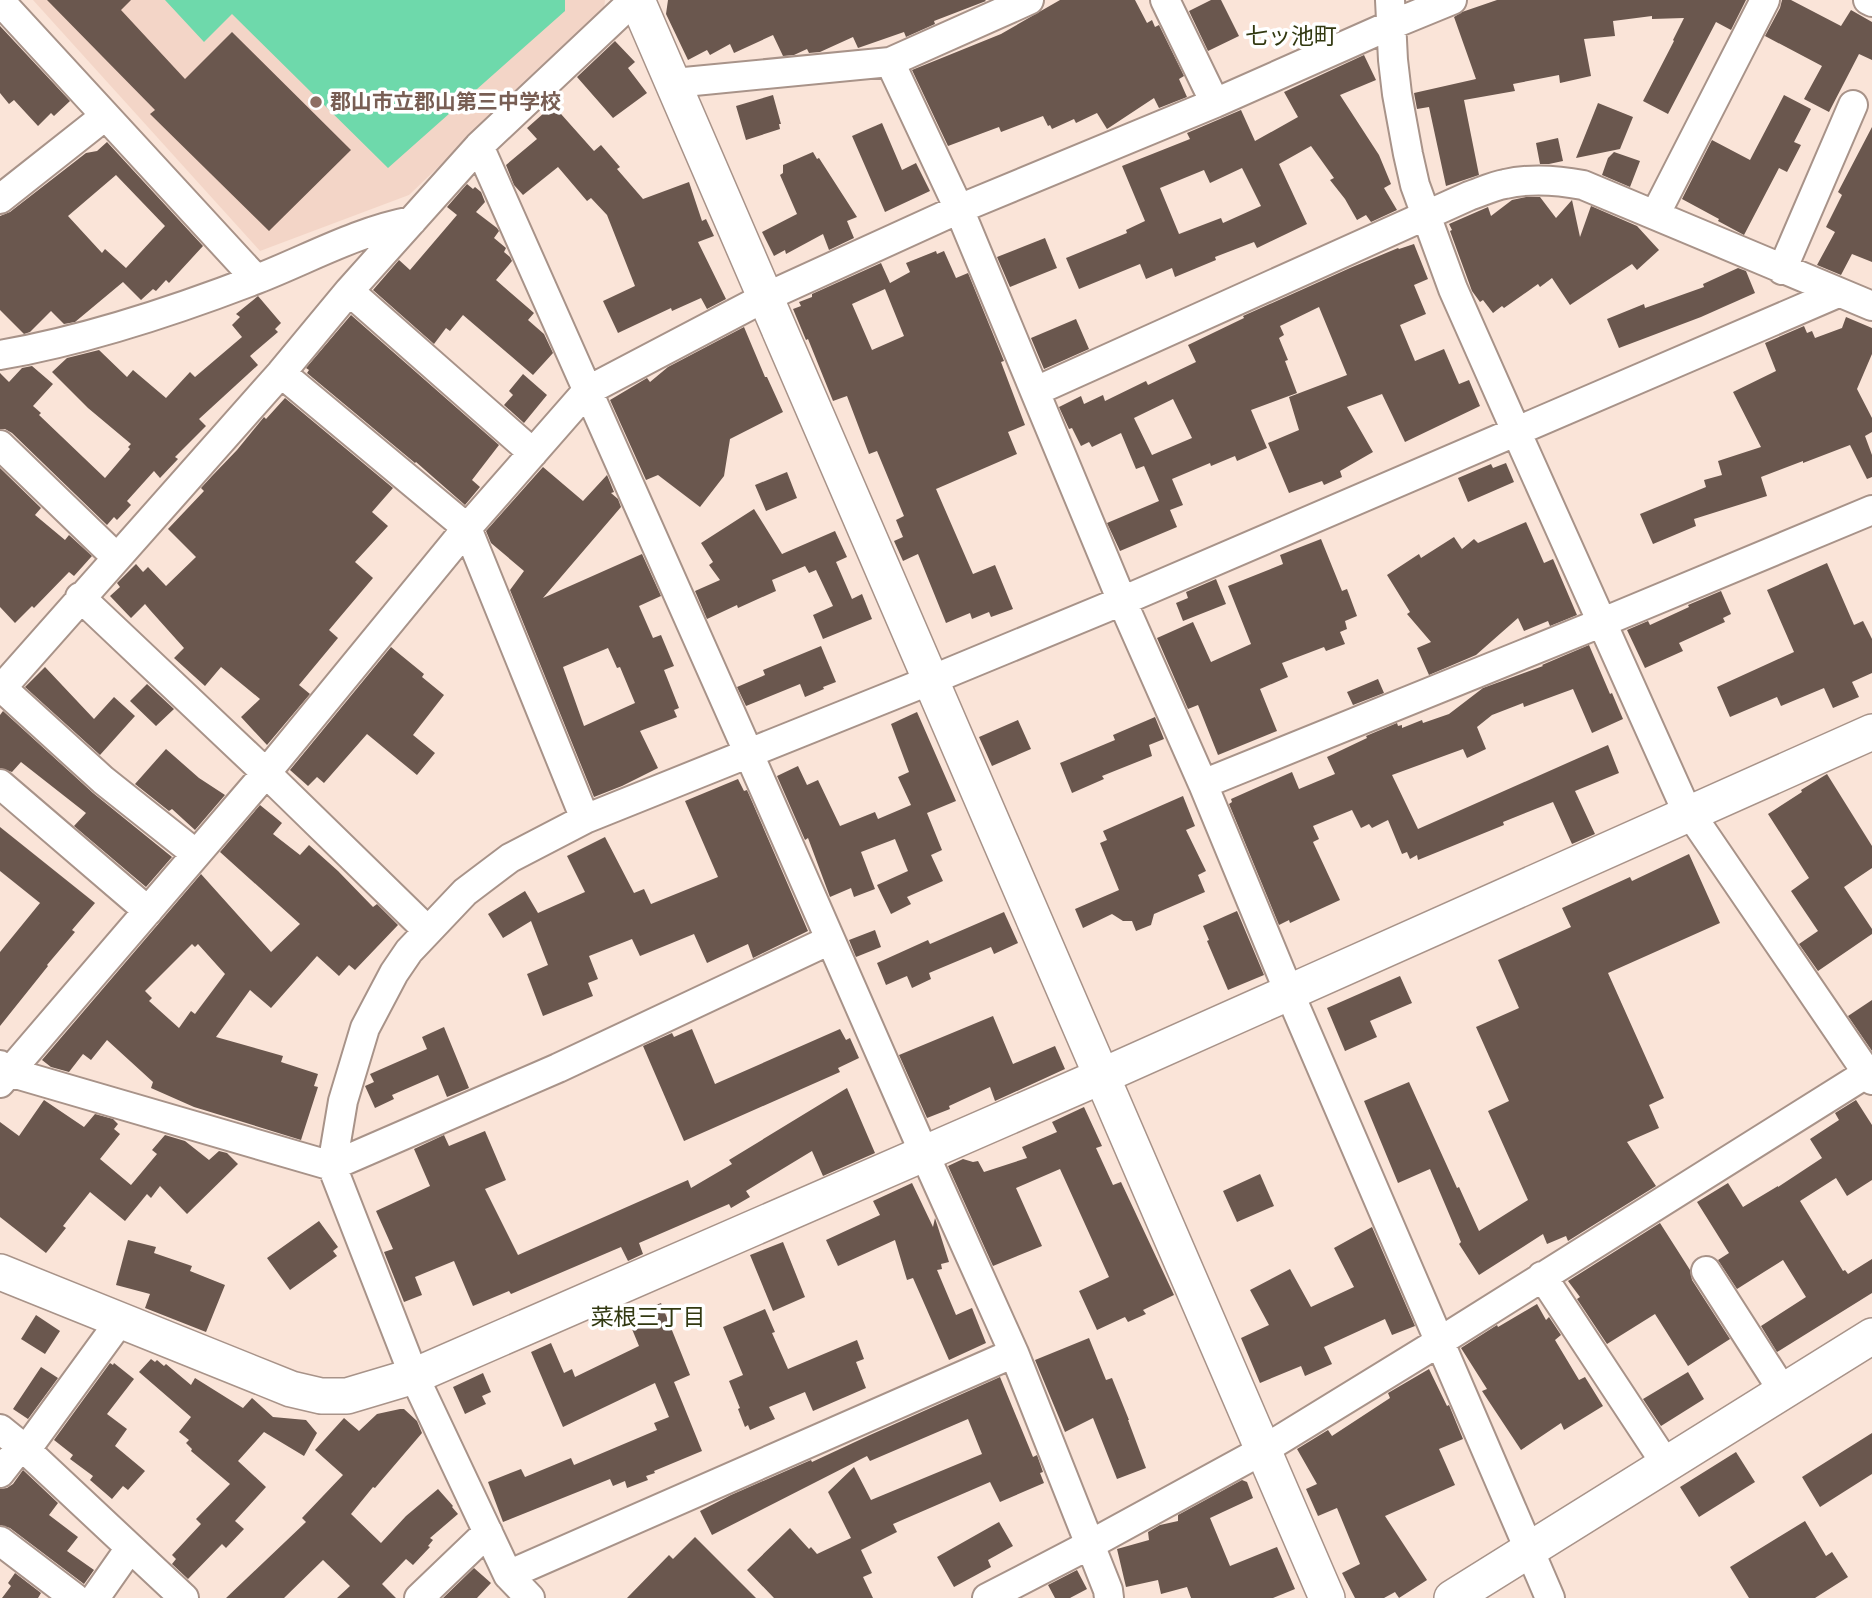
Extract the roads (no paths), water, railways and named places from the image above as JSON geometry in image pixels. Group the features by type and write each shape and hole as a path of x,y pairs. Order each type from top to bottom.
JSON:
{"street":[{"path":"196,854 103,780 1,689 479,146 636,0 1327,1598"},
{"path":"674,83 890,62 1028,0"},
{"path":"1164,0 1214,103"},
{"path":"830,940 558,1068 332,1166 3,1073 148,911 467,528 587,391 766,297 959,209 1214,103 1390,12 1451,0"},
{"path":"1655,215 1765,0"},
{"path":"0,1 256,279"},
{"path":"987,1598 1263,1450 1870,1074 1683,803 1453,289 1425,215 1408,154 1397,94 1390,12"},
{"path":"890,62 959,209 1122,601 1203,784 1289,992 1550,1598"},
{"path":"1783,270 1853,105"},
{"path":"0,199 105,116"},
{"path":"479,146 1014,1353 1091,1544 1109,1598"},
{"path":"1036,391 1469,196 1506,184 1537,180 1558,180 1583,185 1872,306"},
{"path":"0,355 36,349 144,318 256,279 377,229 412,220"},
{"path":"349,291 533,453"},
{"path":"528,1597 508,1575 414,1376 332,1166 343,1101 365,1028 394,973 409,951 465,892 510,858 585,819 1122,601 1838,293"},
{"path":"281,373 467,528 585,819"},
{"path":"0,445 116,557"},
{"path":"1203,784 1872,510"},
{"path":"80,597 427,930"},
{"path":"0,1272 291,1389 321,1396 347,1396 414,1376 1102,1076 1872,732"},
{"path":"0,785 148,911"},
{"path":"1706,1271 1783,1391"},
{"path":"1542,1276 1666,1464"},
{"path":"0,1473 16,1442 120,1321"},
{"path":"1452,1598 1872,1336"},
{"path":"508,1575 1014,1353"},
{"path":"16,1442 184,1598"},
{"path":"419,1598 488,1532"},
{"path":"0,1541 75,1598"},
{"path":"95,1598 130,1548"}],"place":[{"name":"郡山市立郡山第三中学校","path":"316,102"}],"district":[{"name":"七ッ池町","path":"1291,36"},
{"name":"菜根三丁目","path":"648,1317"}]}
